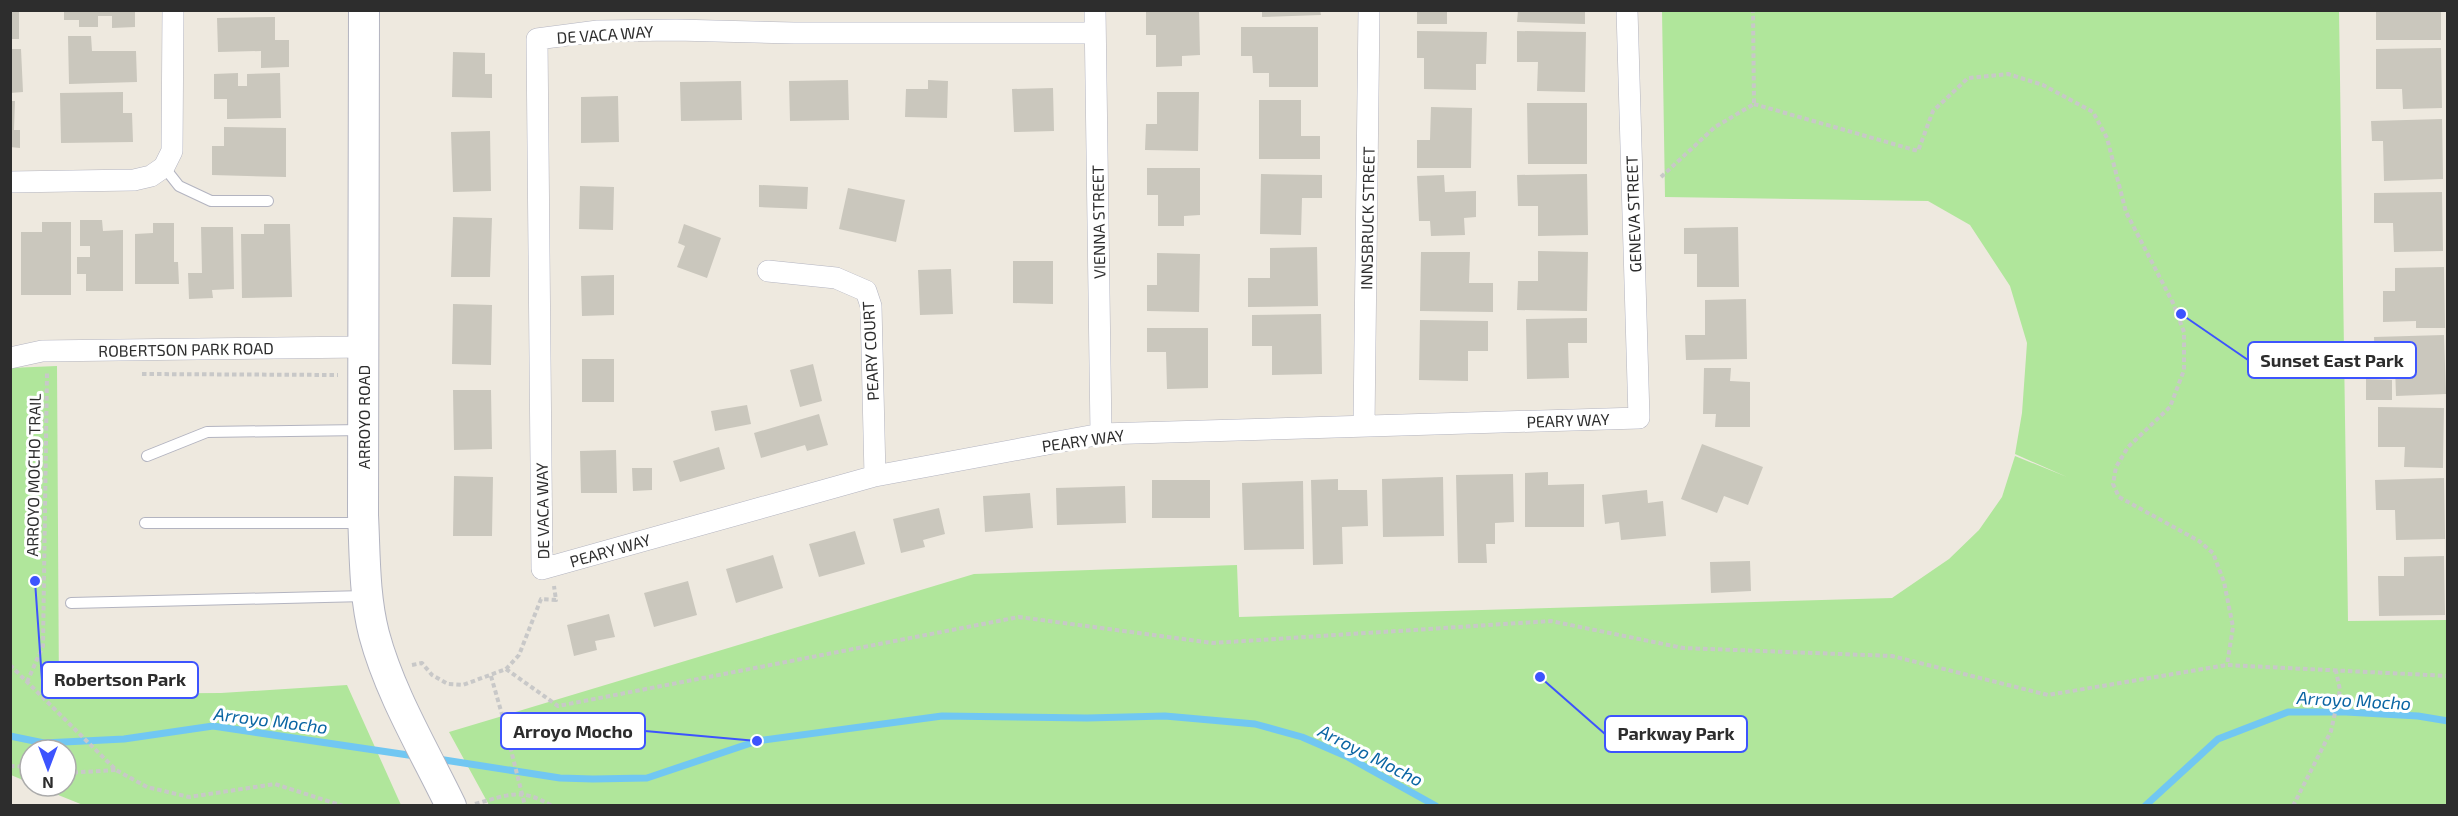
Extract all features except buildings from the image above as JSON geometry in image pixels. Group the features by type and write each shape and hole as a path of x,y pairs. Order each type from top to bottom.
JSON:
{"street":[{"path":"10,182 134,180 151,176 164,167 172,151 174,131 173,10"},
{"name":"ARROYO ROAD","path":"364,10 363,430 367,596 374,635 388,671 402,706 451,806"},
{"name":"VIENNA STREET","path":"1095,10 1101,434"},
{"name":"INNSBRUCK STREET","path":"1364,426 1369,10"},
{"name":"GENEVA STREET","path":"1627,10 1639,418"},
{"name":"DE VACA WAY","path":"546,568 537,39 598,32 676,30 794,33 1095,33"},
{"name":"PEARY COURT","path":"768,271 836,278 866,291 871,306 874,476"},
{"name":"ROBERTSON PARK ROAD","path":"10,358 42,351 363,362"},
{"name":"PEARY WAY","path":"546,568 874,476 1101,434 1639,418"}],"lane":[{"path":"164,167 179,186 211,201 268,201"},
{"path":"147,456 207,432 363,430"},
{"path":"145,523 364,523"},
{"path":"71,603 367,596"}],"path":[{"path":"1753,10 1754,104"},
{"path":"1661,177 1715,127 1754,104 1918,151 1933,111 1968,78 2008,74 2043,85 2093,112 2107,138 2126,212 2173,303 2184,332 2184,370 2170,407 2128,447 2116,467 2113,484 2119,497 2199,541 2213,553 2224,582 2233,627 2227,665"},
{"path":"130,374 321,373 363,362"},
{"name":"ARROYO MOCHO TRAIL","path":"27,682 43,646 47,373"},
{"path":"388,671 422,663 432,675 448,684 463,685 506,669 519,655 541,598 556,600 546,568"},
{"path":"506,669 558,706 1019,617 1214,643 1551,621 1683,648 1892,656 2048,695 2227,665 2448,676"},
{"path":"10,665 116,770 147,787 189,797 275,784 343,806"},
{"path":"2293,806 2331,731 2340,690 2336,670"},
{"path":"490,676 525,806"},
{"path":"78,772 116,770"},
{"path":"468,806 509,795 534,795 552,806"}],"green space":[{"path":"1662,11 2339,11 2348,621 2447,620 2447,805 489,805 449,732 974,574 1237,565 1239,617 1892,598 1949,559 1979,530 2002,497 2015,456 2067,477 2015,454 2022,413 2027,343 2010,286 1970,225 1928,201 1665,197"},
{"path":"57,366 59,694 221,693 347,685 401,805 83,805 66,798 78,798 78,738 18,738 18,778 11,775 10,368"}],"waterway":[{"name":"Arroyo Mocho","path":"2145,806 2218,739 2288,712 2418,716 2448,721"},
{"name":"Arroyo Mocho","path":"438,759 560,778 647,778 757,741 942,716 1087,718 1165,716 1255,724 1302,737 1346,756 1436,806"},
{"name":"Arroyo Mocho","path":"10,736 44,743 124,739 213,726 415,756"}],"place":[{"name":"Sunset East Park","path":"2181,314"},
{"name":"Robertson Park","path":"35,581"},
{"name":"Parkway Park","path":"1540,677"},
{"name":"Arroyo Mocho","path":"757,741"}]}
